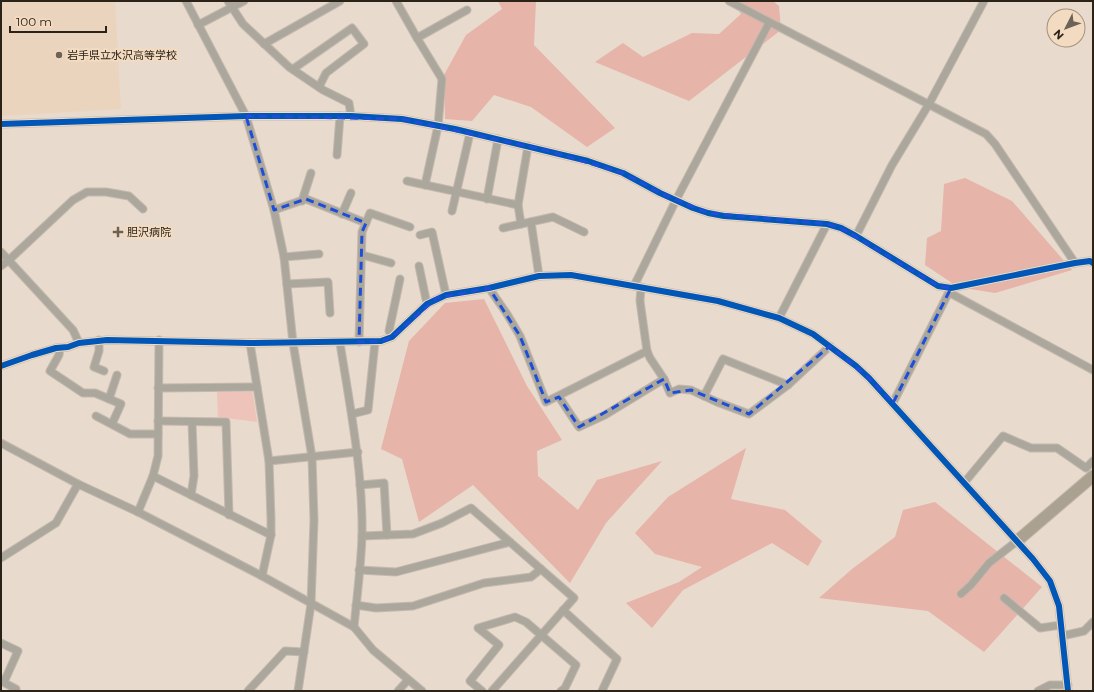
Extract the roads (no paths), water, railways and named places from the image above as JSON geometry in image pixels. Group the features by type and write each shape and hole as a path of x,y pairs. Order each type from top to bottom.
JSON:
{"highway":[{"path":"1017,541 1093,476"}],"street":[{"path":"186,1 246,116 274,210 284,257 293,343 312,457 314,520 312,604 298,691"},
{"path":"198,26 230,4 244,1"},
{"path":"264,44 340,1"},
{"path":"396,1 443,83 438,126 425,186"},
{"path":"729,1 986,134 991,139 1075,262"},
{"path":"856,236 892,165 929,104 984,1"},
{"path":"230,4 242,24 294,69 319,87 349,103 351,116"},
{"path":"417,38 467,10"},
{"path":"769,23 676,200 637,287 648,351 650,358 664,379 670,393 679,389 691,390 749,414 788,385 830,346"},
{"path":"294,69 352,28 364,44 326,73 319,87"},
{"path":"1,124 246,116 351,116 402,119 498,139 588,161 623,173 660,193 708,213 724,216 827,224 841,228 938,286 950,291 1093,370"},
{"path":"337,155 340,116"},
{"path":"452,211 455,192 470,133"},
{"path":"487,199 498,139"},
{"path":"521,224 518,204 528,146"},
{"path":"302,201 311,173"},
{"path":"408,181 487,199 518,204"},
{"path":"1,266 73,200 87,192 106,192 129,196 142,209"},
{"path":"342,214 351,193"},
{"path":"274,210 306,200 366,223"},
{"path":"359,342 362,232 370,213 410,227"},
{"path":"503,228 553,217 584,232"},
{"path":"531,222 539,276"},
{"path":"779,318 827,224"},
{"path":"420,235 432,232 446,295"},
{"path":"1,252 73,330 79,343"},
{"path":"284,257 318,254"},
{"path":"362,255 391,263"},
{"path":"893,403 950,291 1075,262 1090,261 1093,263"},
{"path":"419,266 427,304"},
{"path":"1,366 32,355 79,343 100,340 250,343 340,343 381,341 392,337 427,304 446,295 488,288 539,276 571,275 718,301 779,318 813,334 869,378 1033,558 1050,581 1059,606 1068,688 1050,685 1038,691"},
{"path":"392,337 389,331 400,279"},
{"path":"287,284 328,282 330,313"},
{"path":"488,288 507,314 520,336 546,402 648,351"},
{"path":"100,340 99,351 94,367 104,371"},
{"path":"138,512 154,476 158,456 159,340"},
{"path":"352,414 368,410 375,342"},
{"path":"250,343 269,461 271,518 270,535 262,576"},
{"path":"340,343 358,452 360,485 362,536 354,627"},
{"path":"60,348 59,355 50,371 83,392 95,393 121,404 112,424"},
{"path":"704,396 724,360 788,385"},
{"path":"109,399 117,375"},
{"path":"558,397 579,427 605,415 664,379"},
{"path":"158,388 257,387"},
{"path":"96,416 130,434 158,434"},
{"path":"158,421 226,422 229,515"},
{"path":"191,496 194,476 192,422"},
{"path":"964,483 1004,436 1031,448 1057,448 1086,468 1093,461"},
{"path":"1,443 78,484 138,512 262,576 354,627 373,650 422,691"},
{"path":"269,461 358,452"},
{"path":"154,476 270,535"},
{"path":"360,485 384,483 387,535"},
{"path":"1,558 56,524 78,484"},
{"path":"362,536 413,534 442,523 471,508 574,598 492,691"},
{"path":"961,594 971,585 989,563 1017,541"},
{"path":"359,570 396,572 510,542"},
{"path":"356,605 376,608 413,606 484,583 531,577 541,569"},
{"path":"1004,598 1040,628 1061,625"},
{"path":"563,610 617,659 602,691"},
{"path":"482,691 470,681 499,645 478,628 515,617 526,622 576,665 565,688 561,691"},
{"path":"1062,636 1084,631 1093,622"},
{"path":"1,643 18,651 3,681 16,689"},
{"path":"248,691 285,651 304,652"},
{"path":"398,691 408,680"}],"place":[{"name":"岩手県立水沢高等学校","path":"59,55"},
{"name":"胆沢病院","path":"118,232"}]}
